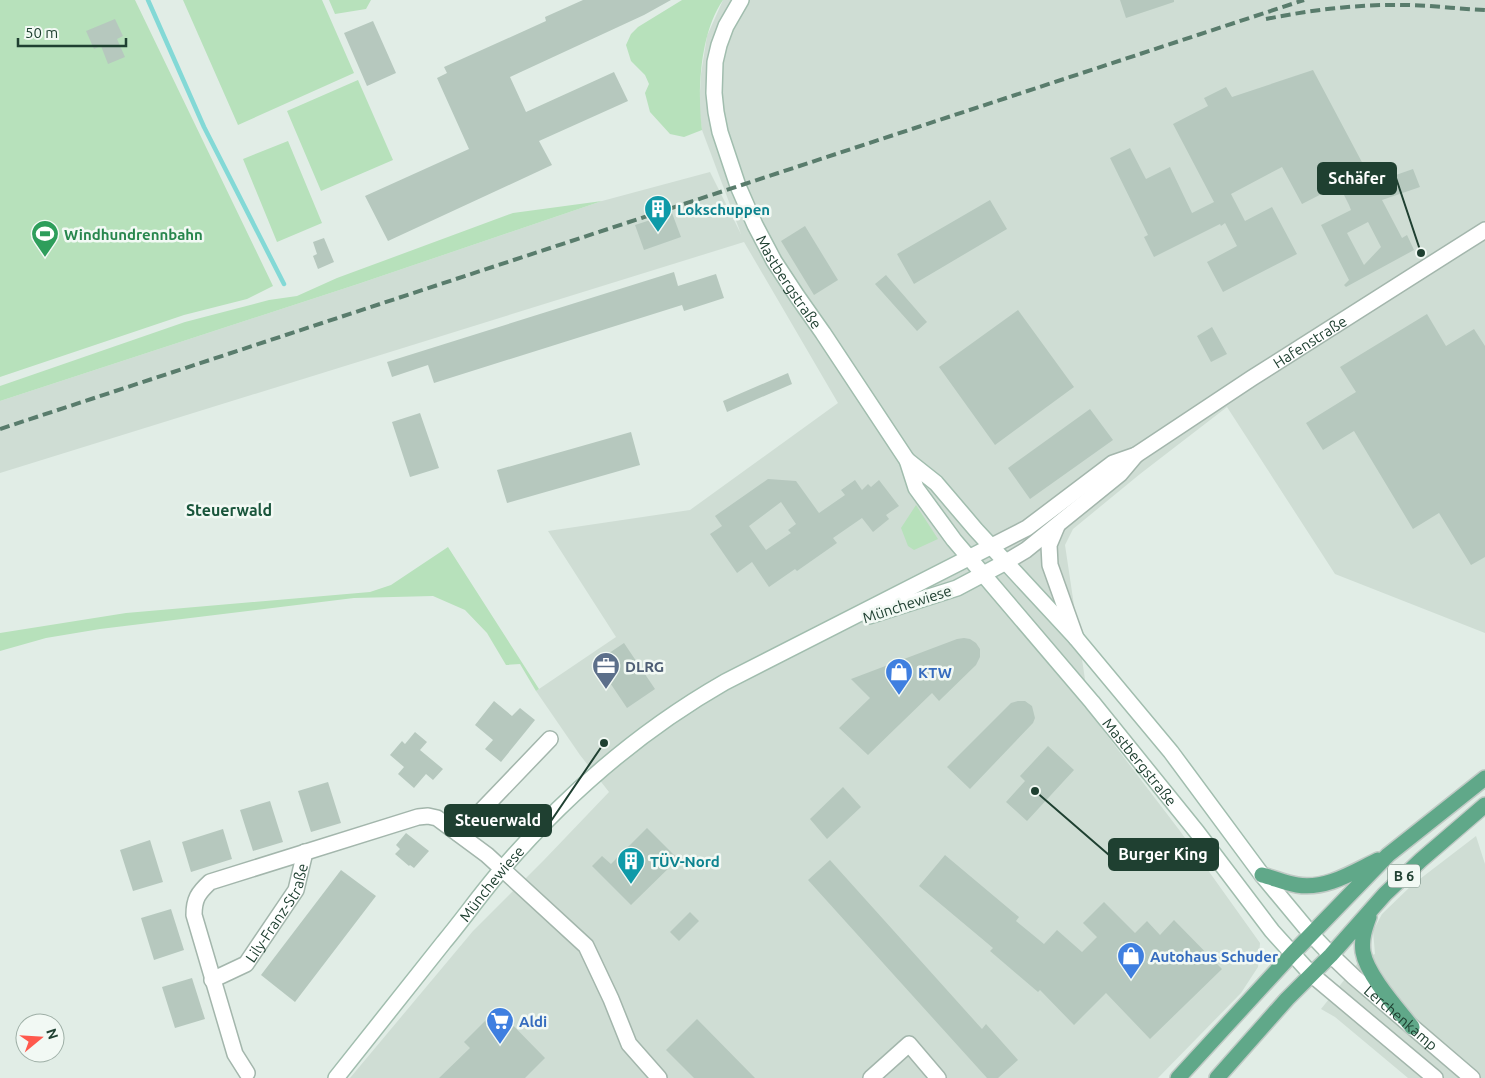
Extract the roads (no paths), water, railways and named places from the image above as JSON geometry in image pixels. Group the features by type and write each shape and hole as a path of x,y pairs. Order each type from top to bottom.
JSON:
{"main road":[{"name":"Mastbergstraße","path":"741,0 726,26 719,44 715,62 714,93 716,112 728,159 755,225 774,261 907,460 916,488 968,558 1092,702 1197,832 1272,931 1311,974"},
{"name":"Hafenstraße","path":"1006,562 1026,550 1120,474 1136,456 1252,378 1485,230"},
{"name":"Hafenstraße","path":"992,546 1027,528 1113,463 1136,456"},
{"name":"Mastbergstraße","path":"907,460 936,483 1076,638 1171,752 1262,875 1311,934"},
{"path":"1058,523 1049,544 1050,565 1076,638"},
{"path":"968,558 992,546"},
{"name":"Münchewiese","path":"336,1078 502,869 540,828 591,778 669,716 725,682 968,558"},
{"path":"982,576 1006,562"},
{"name":"Münchewiese","path":"830,629 949,591 982,576"},
{"path":"459,834 550,739"},
{"name":"B 6","path":"1178,1078 1292,954 1388,855 1485,778"},
{"name":"B 6","path":"1217,1078 1311,974 1332,955 1385,894 1485,805"},
{"name":"Lily-Franz-Straße","path":"246,1073 235,1054 194,915 194,902 200,891 210,882 418,817 428,816 437,818 502,869 586,946 611,999 629,1044 659,1078"},
{"name":"Lily-Franz-Straße","path":"212,980 246,964 296,890 305,852"},
{"path":"1262,875 1296,885 1307,886 1333,882 1388,855"},
{"path":"1373,909 1363,932 1363,952 1371,972 1412,1027"},
{"name":"Lerchenkamp","path":"1311,934 1412,1027 1472,1078"},
{"name":"Lerchenkamp","path":"1311,974 1435,1078"},
{"path":"871,1078 909,1044 938,1078"}],"waterway":[{"path":"148,0 204,127 284,284"}],"railway":[{"path":"0,429 1304,0"},
{"path":"1266,19 1317,10 1387,5 1485,10"}],"place":[{"name":"Lokschuppen","path":"658,233"},
{"name":"Schäfer","path":"1421,253"},
{"name":"Windhundrennbahn","path":"45,258"},
{"name":"DLRG","path":"606,690"},
{"name":"KTW","path":"899,696"},
{"name":"Steuerwald","path":"604,743"},
{"name":"Burger King","path":"1035,791"},
{"name":"TÜV-Nord","path":"631,885"},
{"name":"Autohaus Schuder","path":"1131,980"},
{"name":"Aldi","path":"500,1045"}],"district":[{"name":"Steuerwald","path":"229,510"}]}
